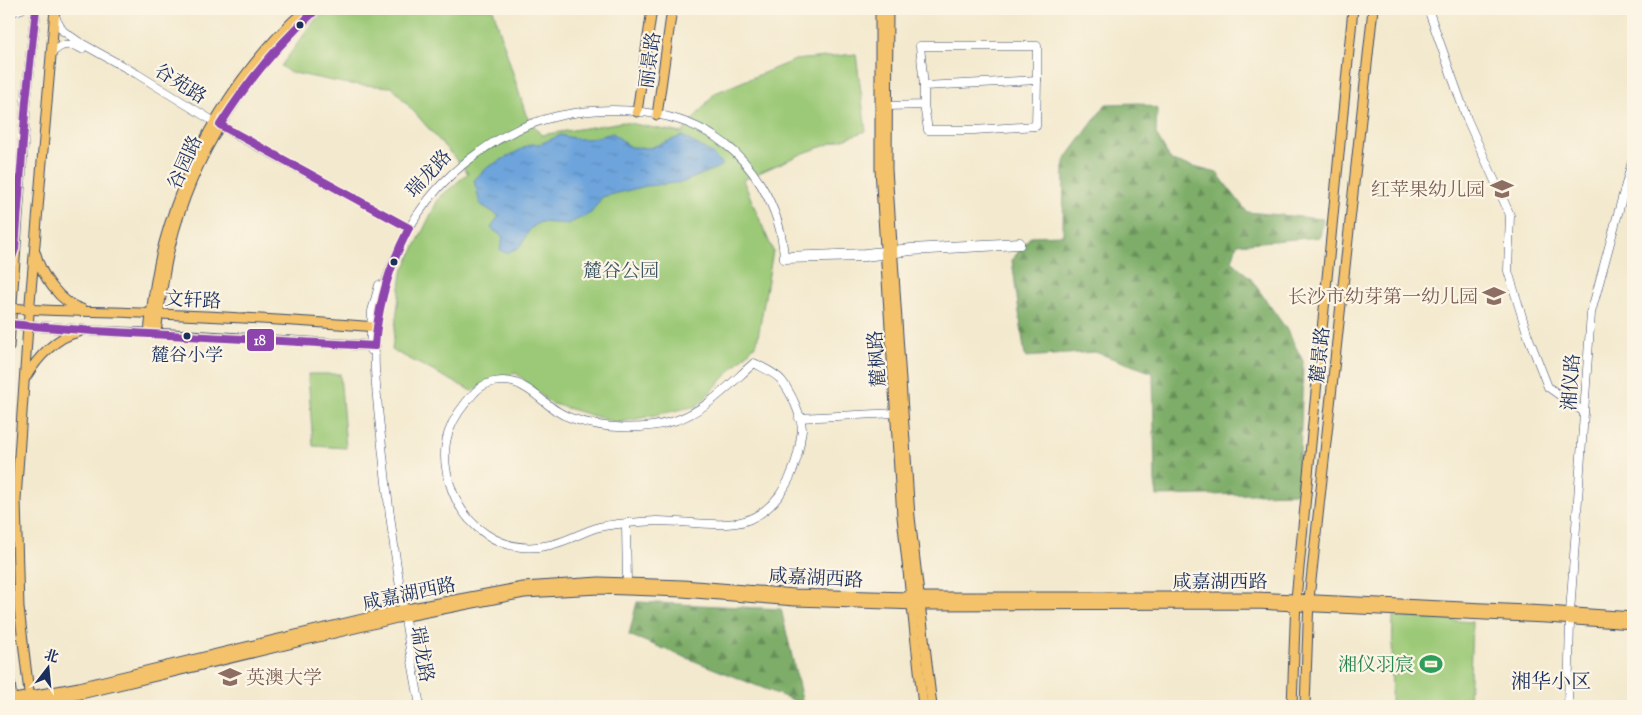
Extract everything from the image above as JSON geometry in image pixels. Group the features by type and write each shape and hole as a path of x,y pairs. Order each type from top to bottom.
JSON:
{"main road":[{"path":"9,347 10,308 36,9"},
{"name":"谷园路","path":"152,333 160,259 171,219 196,156 237,88 267,48 306,9"},
{"name":"谷园路","path":"216,125 287,37 317,9"},
{"name":"丽景路","path":"638,110 652,9"},
{"name":"丽景路","path":"658,113 672,9"},
{"name":"麓枫路","path":"880,9 880,169 889,252 902,517 915,601 923,706"},
{"path":"888,9 887,169 889,252 915,601 932,706"},
{"name":"麓景路","path":"1292,706 1296,602 1353,9"},
{"name":"麓景路","path":"1304,706 1309,602 1373,9"},
{"path":"30,702 23,652 17,576 16,509 29,309 55,10"},
{"path":"9,266 15,249"},
{"path":"35,250 44,274 66,302 81,309 97,311"},
{"name":"文轩路","path":"10,308 63,312 155,313 373,327"},
{"name":"文轩路","path":"10,324 94,331 372,346"},
{"path":"24,379 37,360 64,337 72,333 94,331"},
{"name":"咸嘉湖西路","path":"11,702 30,702 79,687 523,586 599,582 683,585 915,601"},
{"name":"咸嘉湖西路","path":"402,613 524,594 599,588 682,592 795,601 1256,597 1296,602 1570,616 1633,617"},
{"name":"咸嘉湖西路","path":"1570,616 1633,624"},
{"path":"9,676 11,702"}],"street":[{"path":"9,13 22,9"},
{"path":"1428,9 1467,119 1510,215 1508,271 1528,336 1548,388 1584,412"},
{"name":"谷苑路","path":"55,10 59,25 73,39 144,79 216,125"},
{"name":"谷苑路","path":"50,60 58,46 70,44 77,46 406,229"},
{"path":"920,46 1037,46 1037,80 1036,126 974,130 928,130 924,105 920,46"},
{"path":"924,86 1037,80"},
{"path":"887,106 924,105"},
{"name":"瑞龙路","path":"420,706 387,532 370,374 373,327 388,274 406,229 427,194 450,170 477,148 516,126 538,117 580,108 605,106 658,113 699,128 724,142 741,158 757,179 774,208 786,258 889,252"},
{"name":"湘仪路","path":"1568,706 1570,616 1591,312 1633,158"},
{"path":"1020,242 1020,245 889,252 1020,242"},
{"path":"754,363 780,379 788,391 799,418 802,429 791,477 779,497 763,512 748,520 724,524 657,521 602,526 551,545 517,547 499,542 480,530 464,514 453,495 448,477 446,440 454,417 478,389 493,382 508,381 524,386 559,414 591,424 623,427 657,426 687,417 701,408 754,363"},
{"path":"799,418 896,413"},
{"path":"626,524 627,583"},
{"name":"瑞龙路","path":"402,613 416,706"}],"green space":[{"name":"麓谷公园","path":"332,9 493,9 526,115 541,135 623,122 682,133 715,93 795,60 856,54 866,131 804,153 743,180 773,251 757,343 697,406 618,423 550,403 516,373 472,391 392,350 402,273 439,198 468,173 392,87 348,84 289,72 281,66 315,20"},
{"path":"1140,103 1157,109 1156,134 1171,161 1217,173 1247,212 1323,219 1320,237 1237,244 1232,261 1251,279 1287,330 1303,361 1299,493 1157,496 1155,482 1153,373 1095,352 1025,357 1012,260 1031,236 1063,235 1064,161 1106,104"},
{"path":"308,374 340,374 346,448 313,446"},
{"path":"637,602 781,609 803,704 629,635"},
{"name":"湘仪羽宸","path":"1393,616 1472,622 1469,706 1391,706"}],"water":[{"path":"613,133 630,147 650,148 682,136 710,152 723,165 684,182 646,186 602,197 591,213 568,224 540,222 530,229 520,247 506,253 500,250 503,237 491,228 499,216 480,204 474,180 488,167 531,144 540,144 561,135 587,139"}],"transit line":[{"name":"18","path":"9,266 15,249 26,101 36,9"},
{"name":"18","path":"9,324 94,331 375,346 379,315 390,271 409,228 220,125 264,64 317,9"}],"place":[{"name":"红苹果幼儿园","path":"1502,189"},
{"name":"长沙市幼芽第一幼儿园","path":"1494,296"},
{"name":"麓谷小学","path":"187,336"},
{"name":"湘仪羽宸","path":"1431,664"},
{"name":"英澳大学","path":"230,677"}],"district":[{"name":"湘华小区","path":"1551,681"}]}
